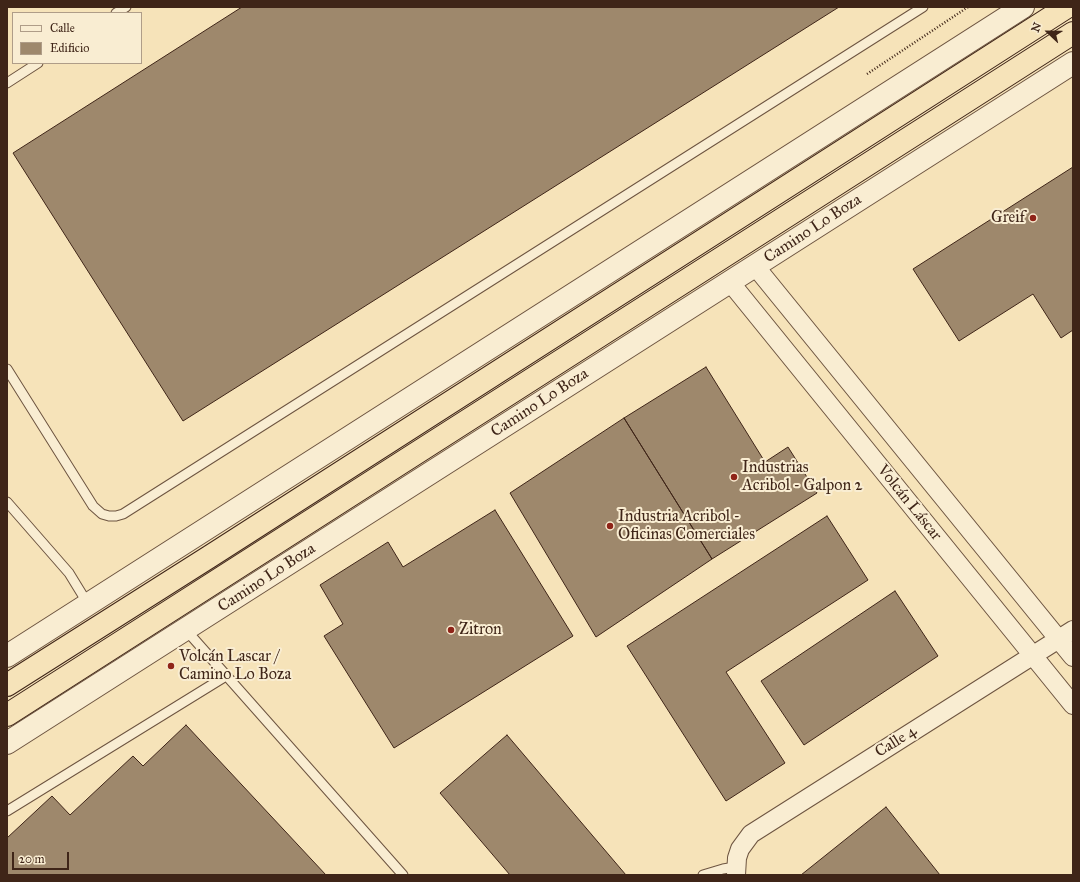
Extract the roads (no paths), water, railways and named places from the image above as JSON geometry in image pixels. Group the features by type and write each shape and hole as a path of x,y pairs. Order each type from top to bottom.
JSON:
{"highway":[{"path":"7,685 1067,7"},
{"path":"7,715 1073,33"}],"street":[{"path":"7,656 1022,7"},
{"name":"Camino Lo Boza","path":"7,743 1073,63"},
{"name":"Volcán Láscar","path":"755,266 1066,635 1073,657"},
{"name":"Volcán Láscar","path":"730,282 1073,705"},
{"name":"Calle 4","path":"736,871 740,849 751,834 1066,635"}],"lane":[{"path":"7,369 93,506 102,514 108,516 123,514 923,7"},
{"path":"7,83 36,64"},
{"path":"7,502 69,573 88,604"},
{"path":"186,630 403,875"},
{"path":"7,811 226,676"},
{"path":"703,875 723,869 736,871"}],"place":[{"name":"Greif","path":"1033,218"},
{"name":"Industrias Acribol - Galpon 2","path":"734,477"},
{"name":"Industria Acribol - Oficinas Comerciales","path":"610,526"},
{"name":"Zitron","path":"451,630"},
{"name":"Volcán Lascar / Camino Lo Boza","path":"171,666"}]}
